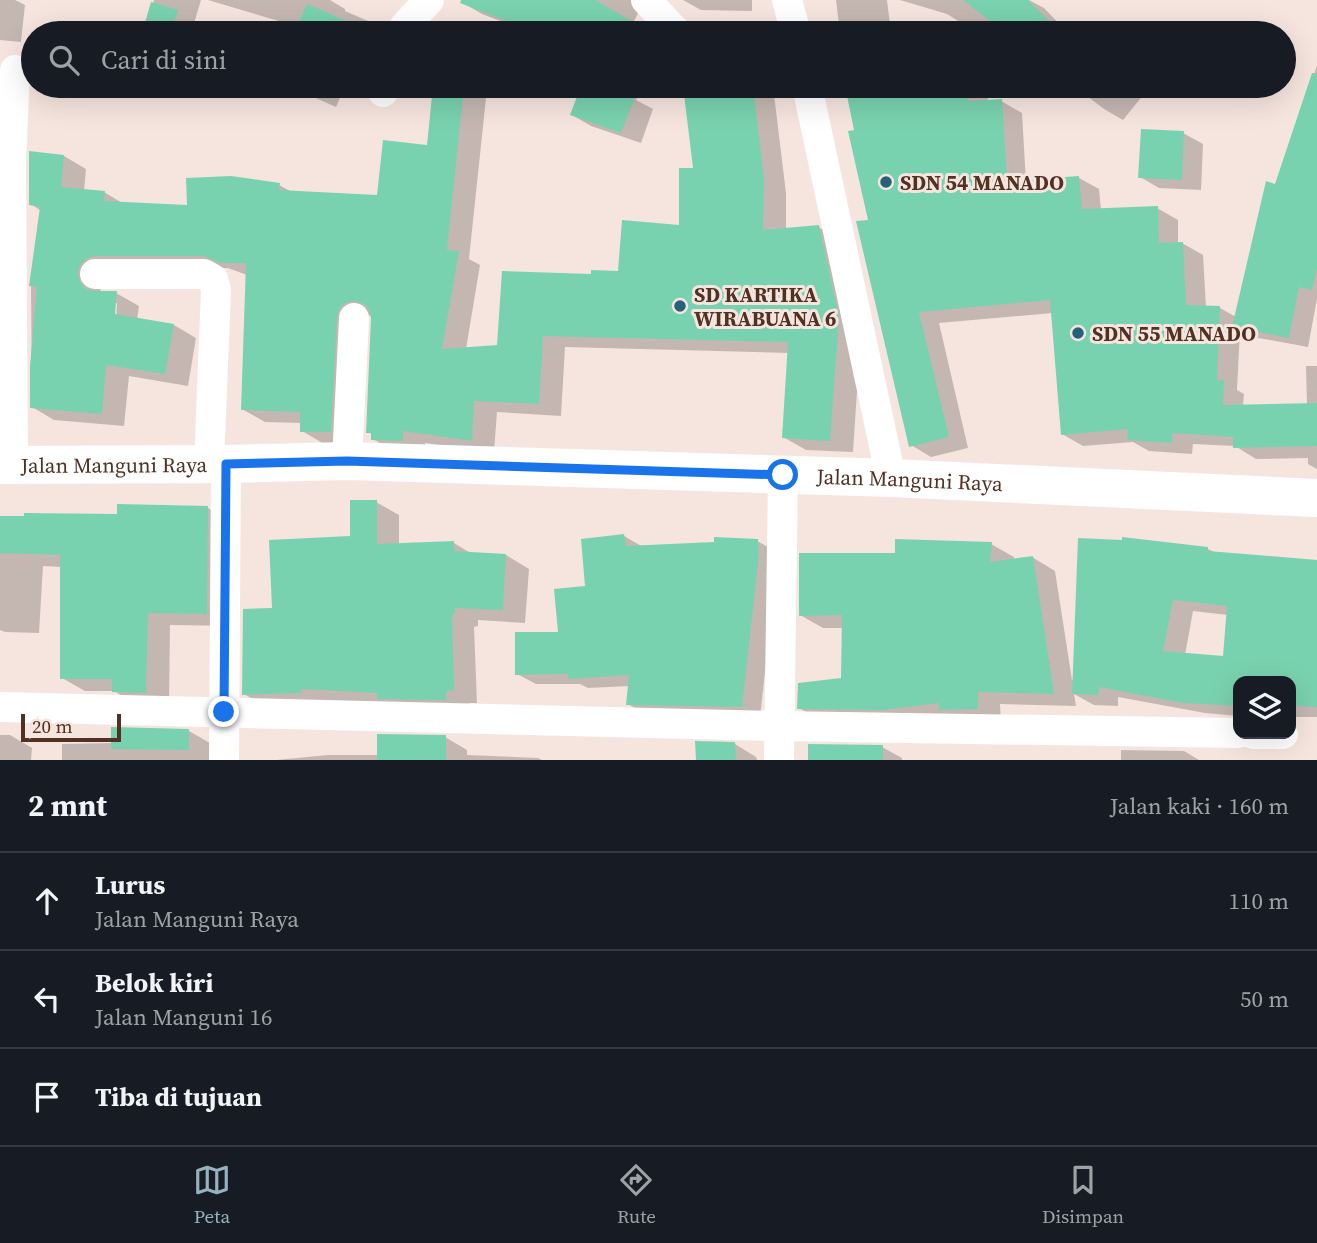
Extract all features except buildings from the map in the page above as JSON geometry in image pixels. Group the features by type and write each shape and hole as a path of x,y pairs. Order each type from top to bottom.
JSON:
{"street":[{"path":"410,21 429,0"},
{"path":"646,0 666,21"},
{"path":"787,0 793,21"},
{"path":"6,465 15,70"},
{"path":"810,98 891,478"},
{"path":"95,274 204,274 213,279 216,290 224,760"},
{"path":"347,461 354,318"},
{"name":"Jalan Manguni Raya","path":"6,465 347,461 891,478 1317,498"},
{"path":"779,760 783,475"},
{"path":"0,706 779,726 1233,733"}],"place":[{"name":"SDN 54 MANADO","path":"886,182"},
{"name":"SD KARTIKA WIRABUANA 6","path":"680,306"},
{"name":"SDN 55 MANADO","path":"1078,333"}],"route":[{"path":"224,712 226,464 347,461 783,475"}]}
